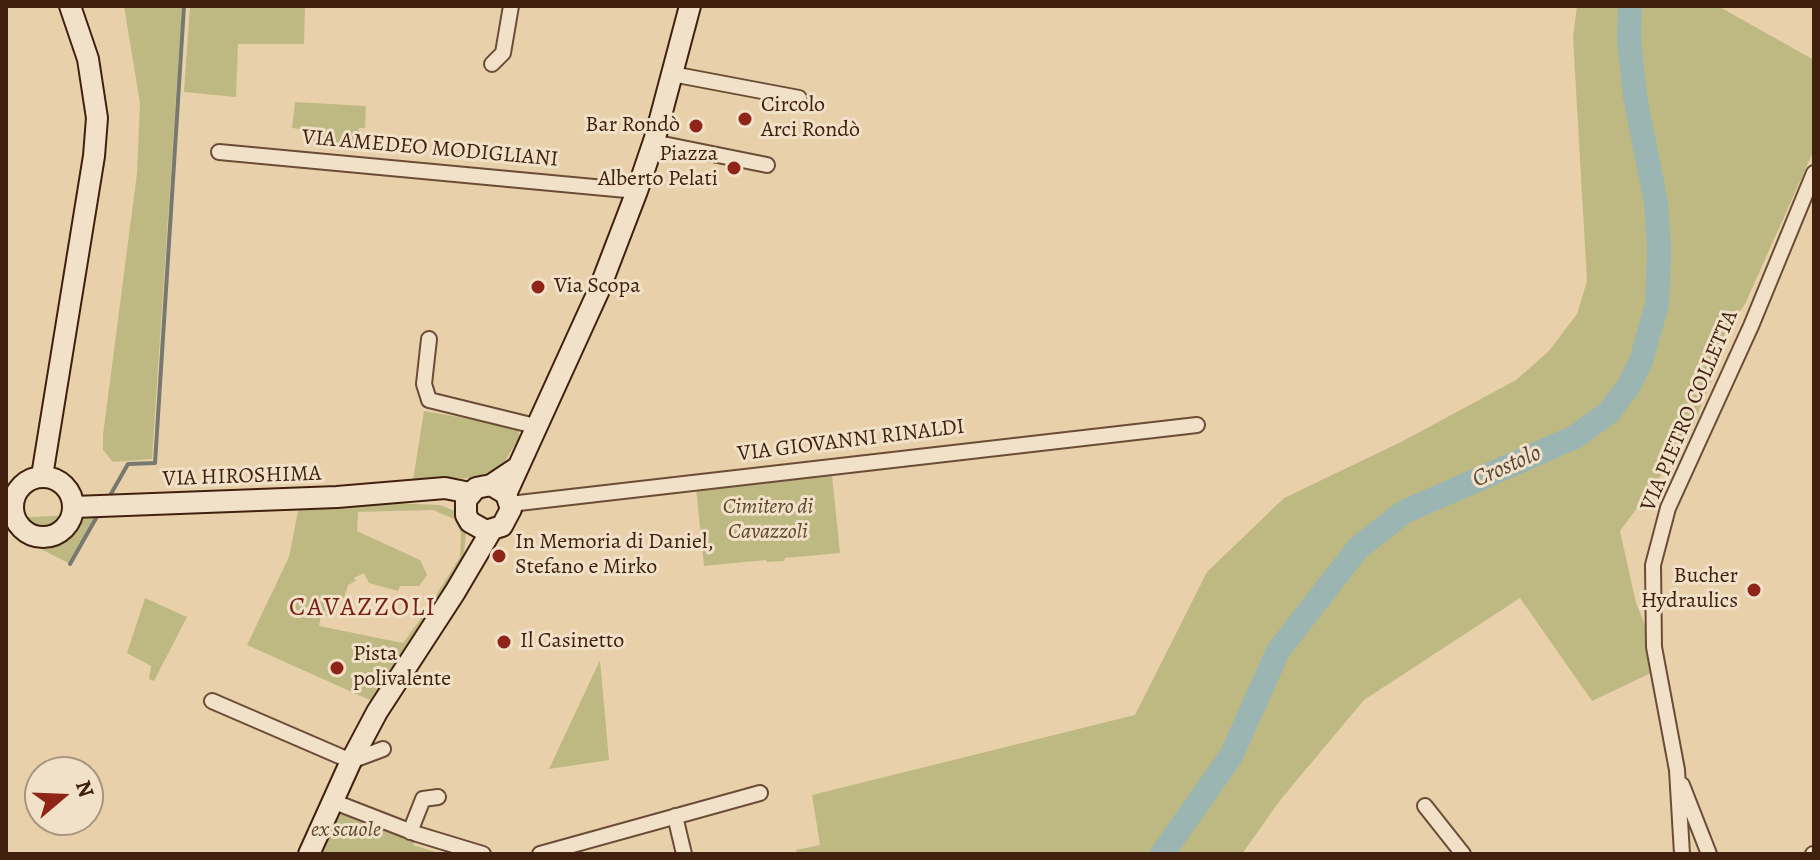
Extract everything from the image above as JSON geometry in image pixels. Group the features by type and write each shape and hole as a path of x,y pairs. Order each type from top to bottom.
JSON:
{"street":[{"path":"42,476 97,118 88,59 70,6"},
{"path":"492,64 503,53 511,6"},
{"name":"VIA GIOVANNI RINALDI","path":"477,524 507,521 502,494 518,467 599,290 653,142 690,6"},
{"path":"672,74 799,98"},
{"path":"653,142 767,165"},
{"name":"VIA AMEDEO MODIGLIANI","path":"219,152 637,191"},
{"name":"VIA PIETRO COLLETTA","path":"1682,854 1677,770 1654,655 1653,565 1668,508 1807,205 1814,173"},
{"path":"429,339 424,384 429,400 535,426"},
{"name":"VIA GIOVANNI RINALDI","path":"470,493 476,488 502,494 1197,425"},
{"path":"42,476 64,485 74,507 68,525 53,536 44,537 34,536 19,526 9,509 20,486 42,476"},
{"name":"VIA HIROSHIMA","path":"74,507 445,488 470,493"},
{"name":"VIA HIROSHIMA","path":"412,492 445,501 477,524"},
{"path":"309,854 377,712 472,565 477,524 466,500 470,493"},
{"path":"212,701 351,761 383,749"},
{"name":"VIA PIETRO COLLETTA","path":"1677,770 1709,854"},
{"path":"540,854 760,793"},
{"path":"410,832 423,799 438,797"},
{"path":"332,801 410,832 483,854"},
{"path":"1425,806 1463,854"},
{"path":"675,816 684,854"}],"green space":[{"path":"124,6 182,6 152,459 113,462 103,450 103,435 137,173 140,103"},
{"path":"190,6 305,6 304,44 238,44 236,97 184,92"},
{"path":"1577,6 1718,6 1814,60 1814,150 1745,304 1725,333 1723,353 1686,442 1620,531 1636,603 1654,647 1657,670 1592,701 1520,598 1364,700 1281,799 1242,854 797,854 796,850 820,845 812,795 1135,715 1207,572 1284,498 1401,442 1516,380 1549,351 1577,314 1587,281 1573,37"},
{"path":"295,102 366,106 365,128 359,128 357,145 307,141 308,130 292,128"},
{"path":"424,411 516,427 520,436 505,461 492,471 474,478 413,480"},
{"name":"Cimitero di Cavazzoli","path":"832,475 840,553 785,558 784,561 704,566 696,488"},
{"path":"364,502 440,505 455,511 462,519 466,534 463,562 433,607 430,605 460,557 461,533 454,519 433,510 358,512 357,531 420,560 427,575 419,586 400,586 398,591 369,583 364,573 348,585 344,598 333,596 327,616 321,615 319,626 403,643 422,617 425,619 372,701 247,645 289,557 299,506"},
{"path":"99,514 70,564 6,531 6,518"},
{"path":"145,598 187,617 154,681 149,679 151,666 127,653"},
{"path":"600,660 609,760 549,769"},
{"name":"ex scuole","path":"332,801 417,834 413,845 442,854 309,854"}],"waterway":[{"path":"108,499 128,464 155,463 184,6"},
{"name":"Crostolo","path":"1162,854 1231,756 1278,651 1358,548 1404,512 1575,437 1609,412 1628,387 1641,361 1657,304 1659,249 1656,203 1635,97 1629,39 1630,6"},
{"path":"70,564 99,513"}],"place":[{"name":"Circolo Arci Rondò","path":"745,119"},
{"name":"Bar Rondò","path":"696,126"},
{"name":"Piazza Alberto Pelati","path":"734,168"},
{"name":"Via Scopa","path":"538,287"},
{"name":"In Memoria di Daniel, Stefano e Mirko","path":"499,556"},
{"name":"Bucher Hydraulics","path":"1754,590"},
{"name":"Il Casinetto","path":"504,642"},
{"name":"Pista polivalente","path":"337,668"}],"district":[{"name":"CAVAZZOLI","path":"363,609"}]}
